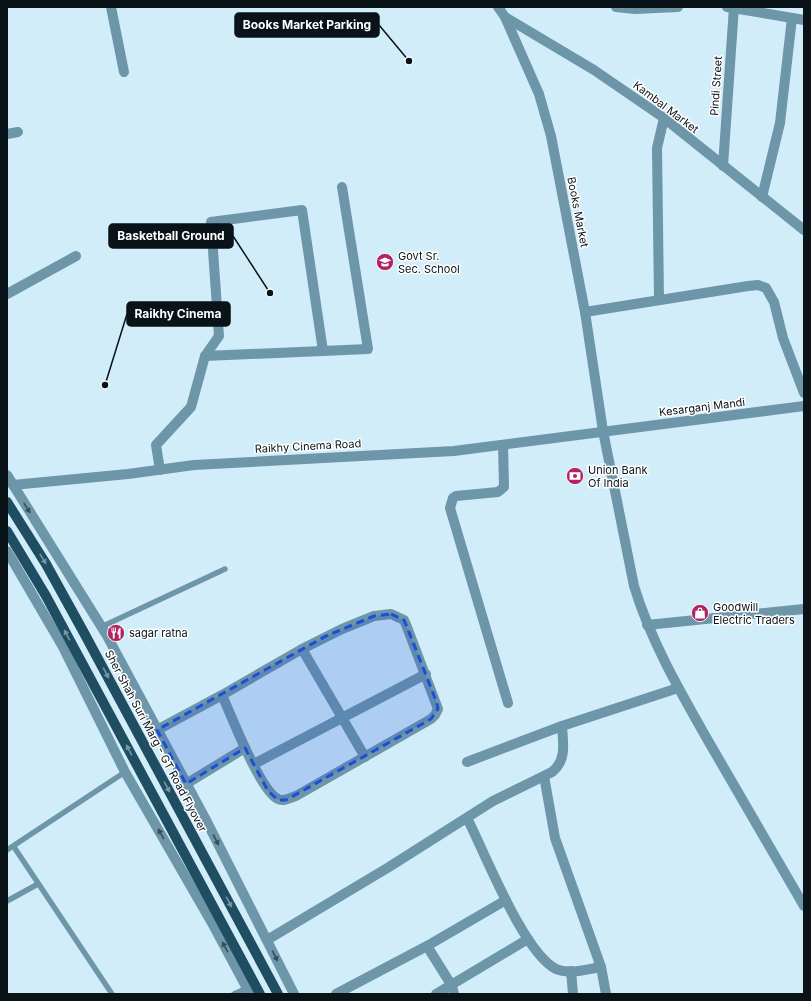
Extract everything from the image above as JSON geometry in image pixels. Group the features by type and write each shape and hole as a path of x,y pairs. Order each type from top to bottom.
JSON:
{"main road":[{"name":"Sher Shah Suri Marg - GT Road Flyover","path":"7,502 46,564 84,631 278,994"},
{"path":"7,532 46,596 260,994"}],"street":[{"path":"111,7 124,72"},
{"name":"Books Market","path":"498,7 505,17 539,94 546,116 585,312 603,431 634,586 647,625 678,688 804,906"},
{"path":"616,7 635,9 678,7"},
{"path":"731,7 804,20"},
{"name":"Pindi Street","path":"723,166 731,7"},
{"name":"Kambal Market","path":"505,17 594,70 664,118 762,197 804,227"},
{"path":"762,197 780,123 792,18"},
{"path":"659,300 657,148 664,118"},
{"path":"7,134 18,132"},
{"path":"206,356 368,349 342,187"},
{"path":"160,470 156,445 191,407 206,356 219,336 211,222 302,210 323,351"},
{"path":"7,294 76,256"},
{"path":"585,312 748,286 766,288 774,302 783,338 804,393"},
{"name":"Kesarganj Mandi","path":"603,431 804,406"},
{"name":"Raikhy Cinema Road","path":"13,485 244,462 454,451 603,431"},
{"path":"503,445 504,488 498,492 456,496 453,498 450,508 508,703"},
{"path":"7,475 101,627 186,784 294,994"},
{"path":"7,551 63,647 125,772 249,991"},
{"path":"647,625 804,609"},
{"path":"157,730 331,634 374,616 391,614 404,620 426,674 438,709 435,715 365,757 296,796 286,800 278,800 268,791 245,748 222,695"},
{"path":"302,649 365,757"},
{"path":"254,764 426,674"},
{"path":"467,762 562,726 678,688"},
{"path":"267,940 468,818 493,801 544,776 558,767 564,756 562,726"},
{"path":"186,784 245,748"},
{"path":"544,776 554,838 601,967 606,994"},
{"path":"468,818 506,900 536,952 546,962 557,969 571,971 601,967"},
{"path":"336,994 427,946 506,900"},
{"path":"436,994 453,990 528,939"},
{"path":"427,946 453,990"},
{"path":"571,971 573,994"}],"lane":[{"path":"101,627 225,569"},
{"path":"7,850 14,847 125,772"},
{"path":"14,847 112,994"},
{"path":"7,901 38,884"},
{"path":"234,994 249,991"}],"highlighted area":[{"path":"391,614 404,620 437,703 438,709 431,719 286,800 278,800 268,791 245,748 186,784 157,730 326,636 374,616"}],"place":[{"name":"Books Market Parking","path":"409,61"},
{"name":"Govt Sr. Sec. School","path":"385,262"},
{"name":"Basketball Ground","path":"270,293"},
{"name":"Raikhy Cinema","path":"105,385"},
{"name":"Union Bank Of India","path":"575,476"},
{"name":"Goodwill Electric Traders","path":"700,613"},
{"name":"sagar ratna","path":"116,633"}]}
